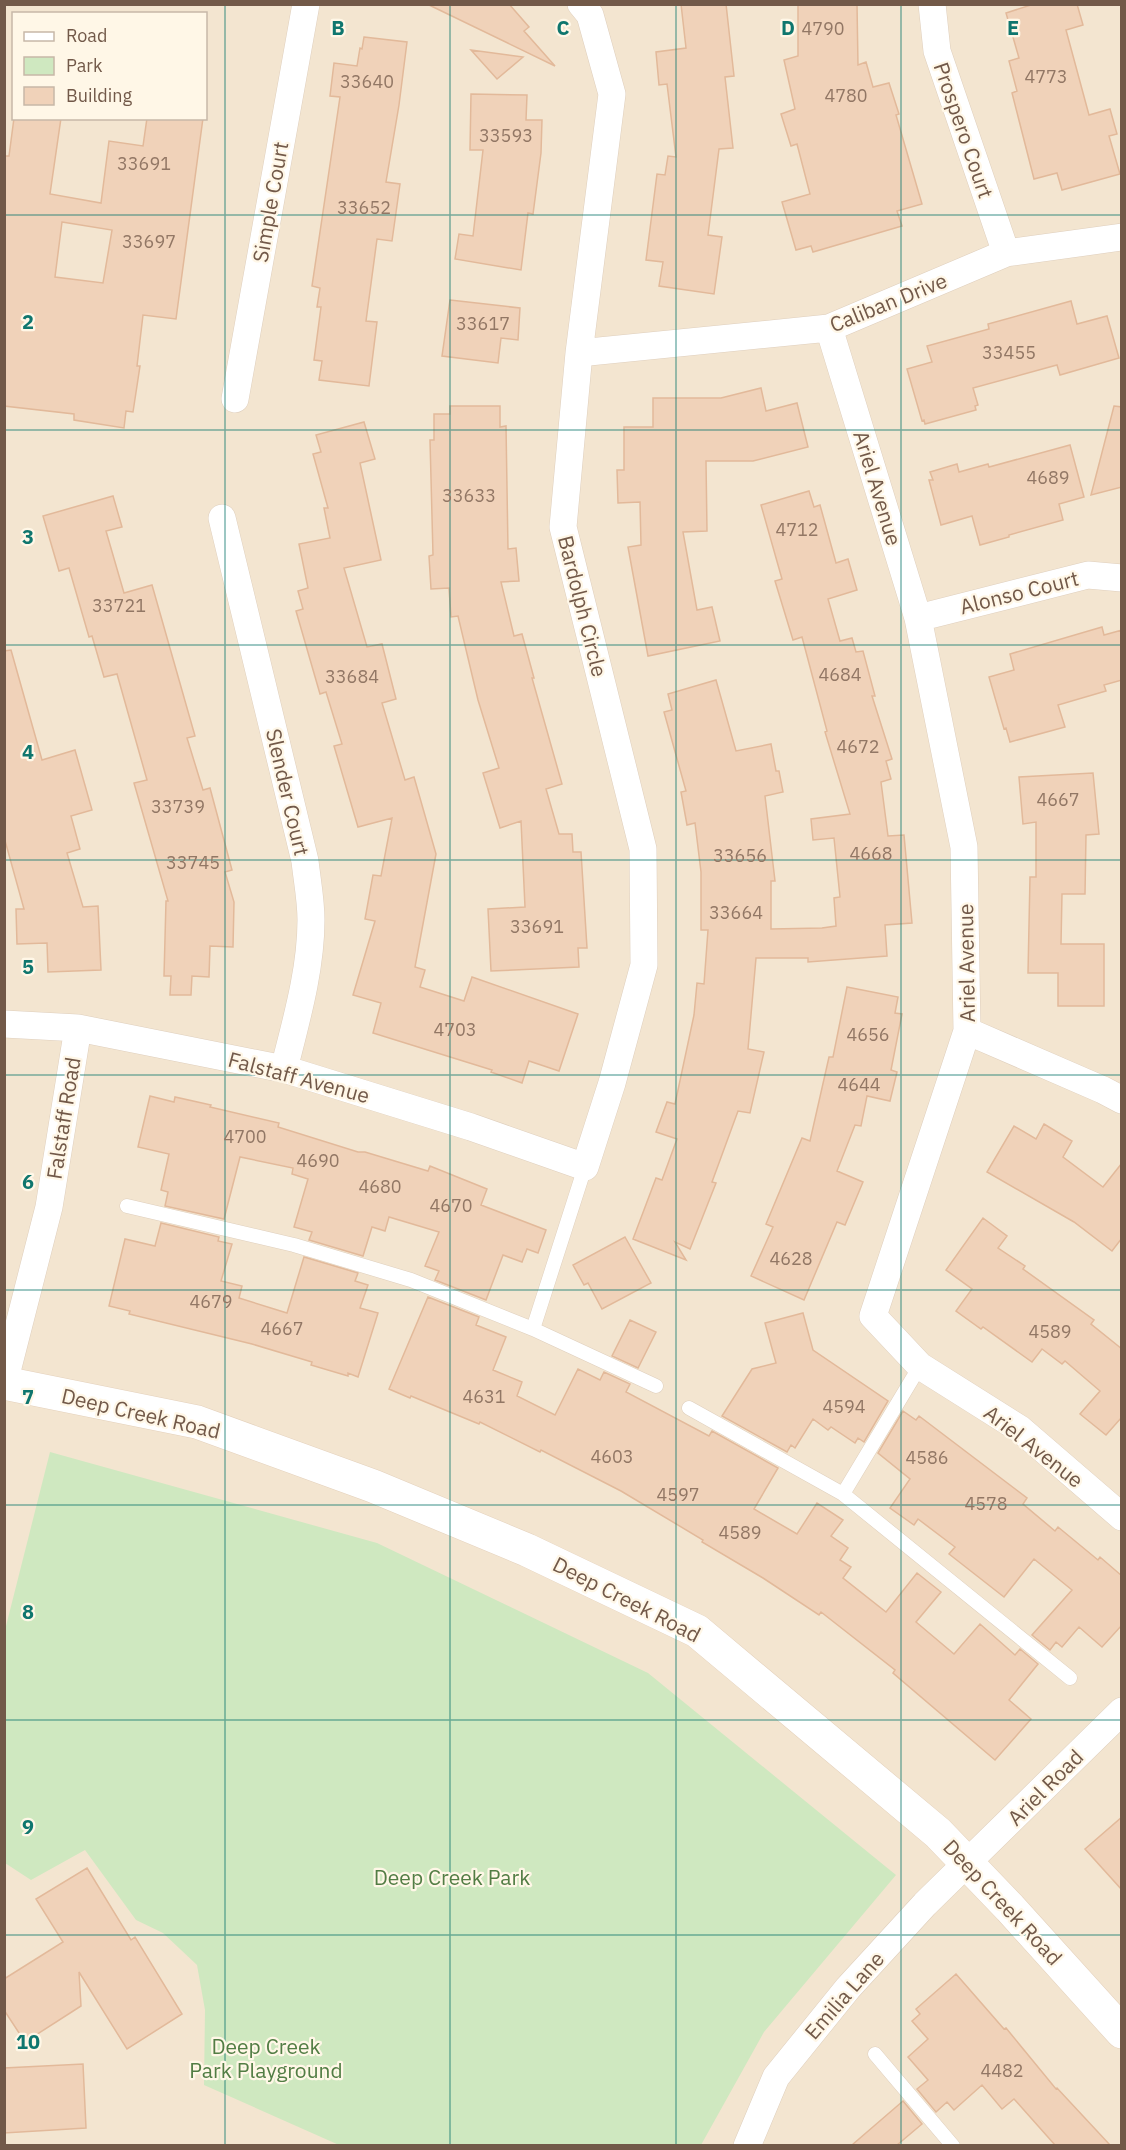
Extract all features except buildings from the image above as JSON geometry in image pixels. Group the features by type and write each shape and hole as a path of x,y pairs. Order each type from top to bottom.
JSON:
{"street":[{"name":"Simple Court","path":"235,399 306,4"},
{"name":"Bardolph Circle","path":"581,4 590,15 612,94 579,353 563,527 644,849 644,965 612,1083 585,1167"},
{"name":"Prospero Court","path":"932,4 937,51 1006,253"},
{"name":"Caliban Drive","path":"579,353 829,328 1006,253 1122,237"},
{"name":"Ariel Avenue","path":"829,328 918,618 964,847 967,1031 873,1316 920,1366 1020,1429 1122,1517"},
{"name":"Slender Court","path":"222,518 305,861 311,920 309,952 284,1069"},
{"name":"Alonso Court","path":"918,618 1088,575 1122,578"},
{"name":"Falstaff Avenue","path":"4,1024 78,1029 284,1069 471,1127 585,1167"},
{"name":"Falstaff Road","path":"4,1383 49,1207 78,1029"},
{"path":"967,1031 1122,1100"},
{"name":"Deep Creek Road","path":"4,1383 197,1422 373,1486 527,1550 697,1631 938,1833 1122,2032"},
{"name":"Ariel Road","path":"968,1863 1122,1711"},
{"name":"Emilia Lane","path":"747,2145 776,2077 848,1988 926,1904 968,1863"}],"lane":[{"path":"533,1329 585,1167"},
{"path":"127,1206 294,1245 411,1280 533,1329 656,1386"},
{"path":"843,1494 920,1366"},
{"path":"689,1408 843,1494 1070,1678"},
{"path":"875,2054 954,2145"}],"shaded area":[{"path":"5,5 1121,5 1121,2145 5,2145"}],"green space":[{"name":"Deep Creek Park","path":"50,1452 377,1543 648,1673 896,1875 764,2032 701,2145 339,2145 204,2085 205,2010 197,1965 163,1933 136,1920 85,1850 31,1880 5,1863 5,1630"}],"park label":[{"name":"Deep Creek Park Playground","path":"266,2058"}]}
